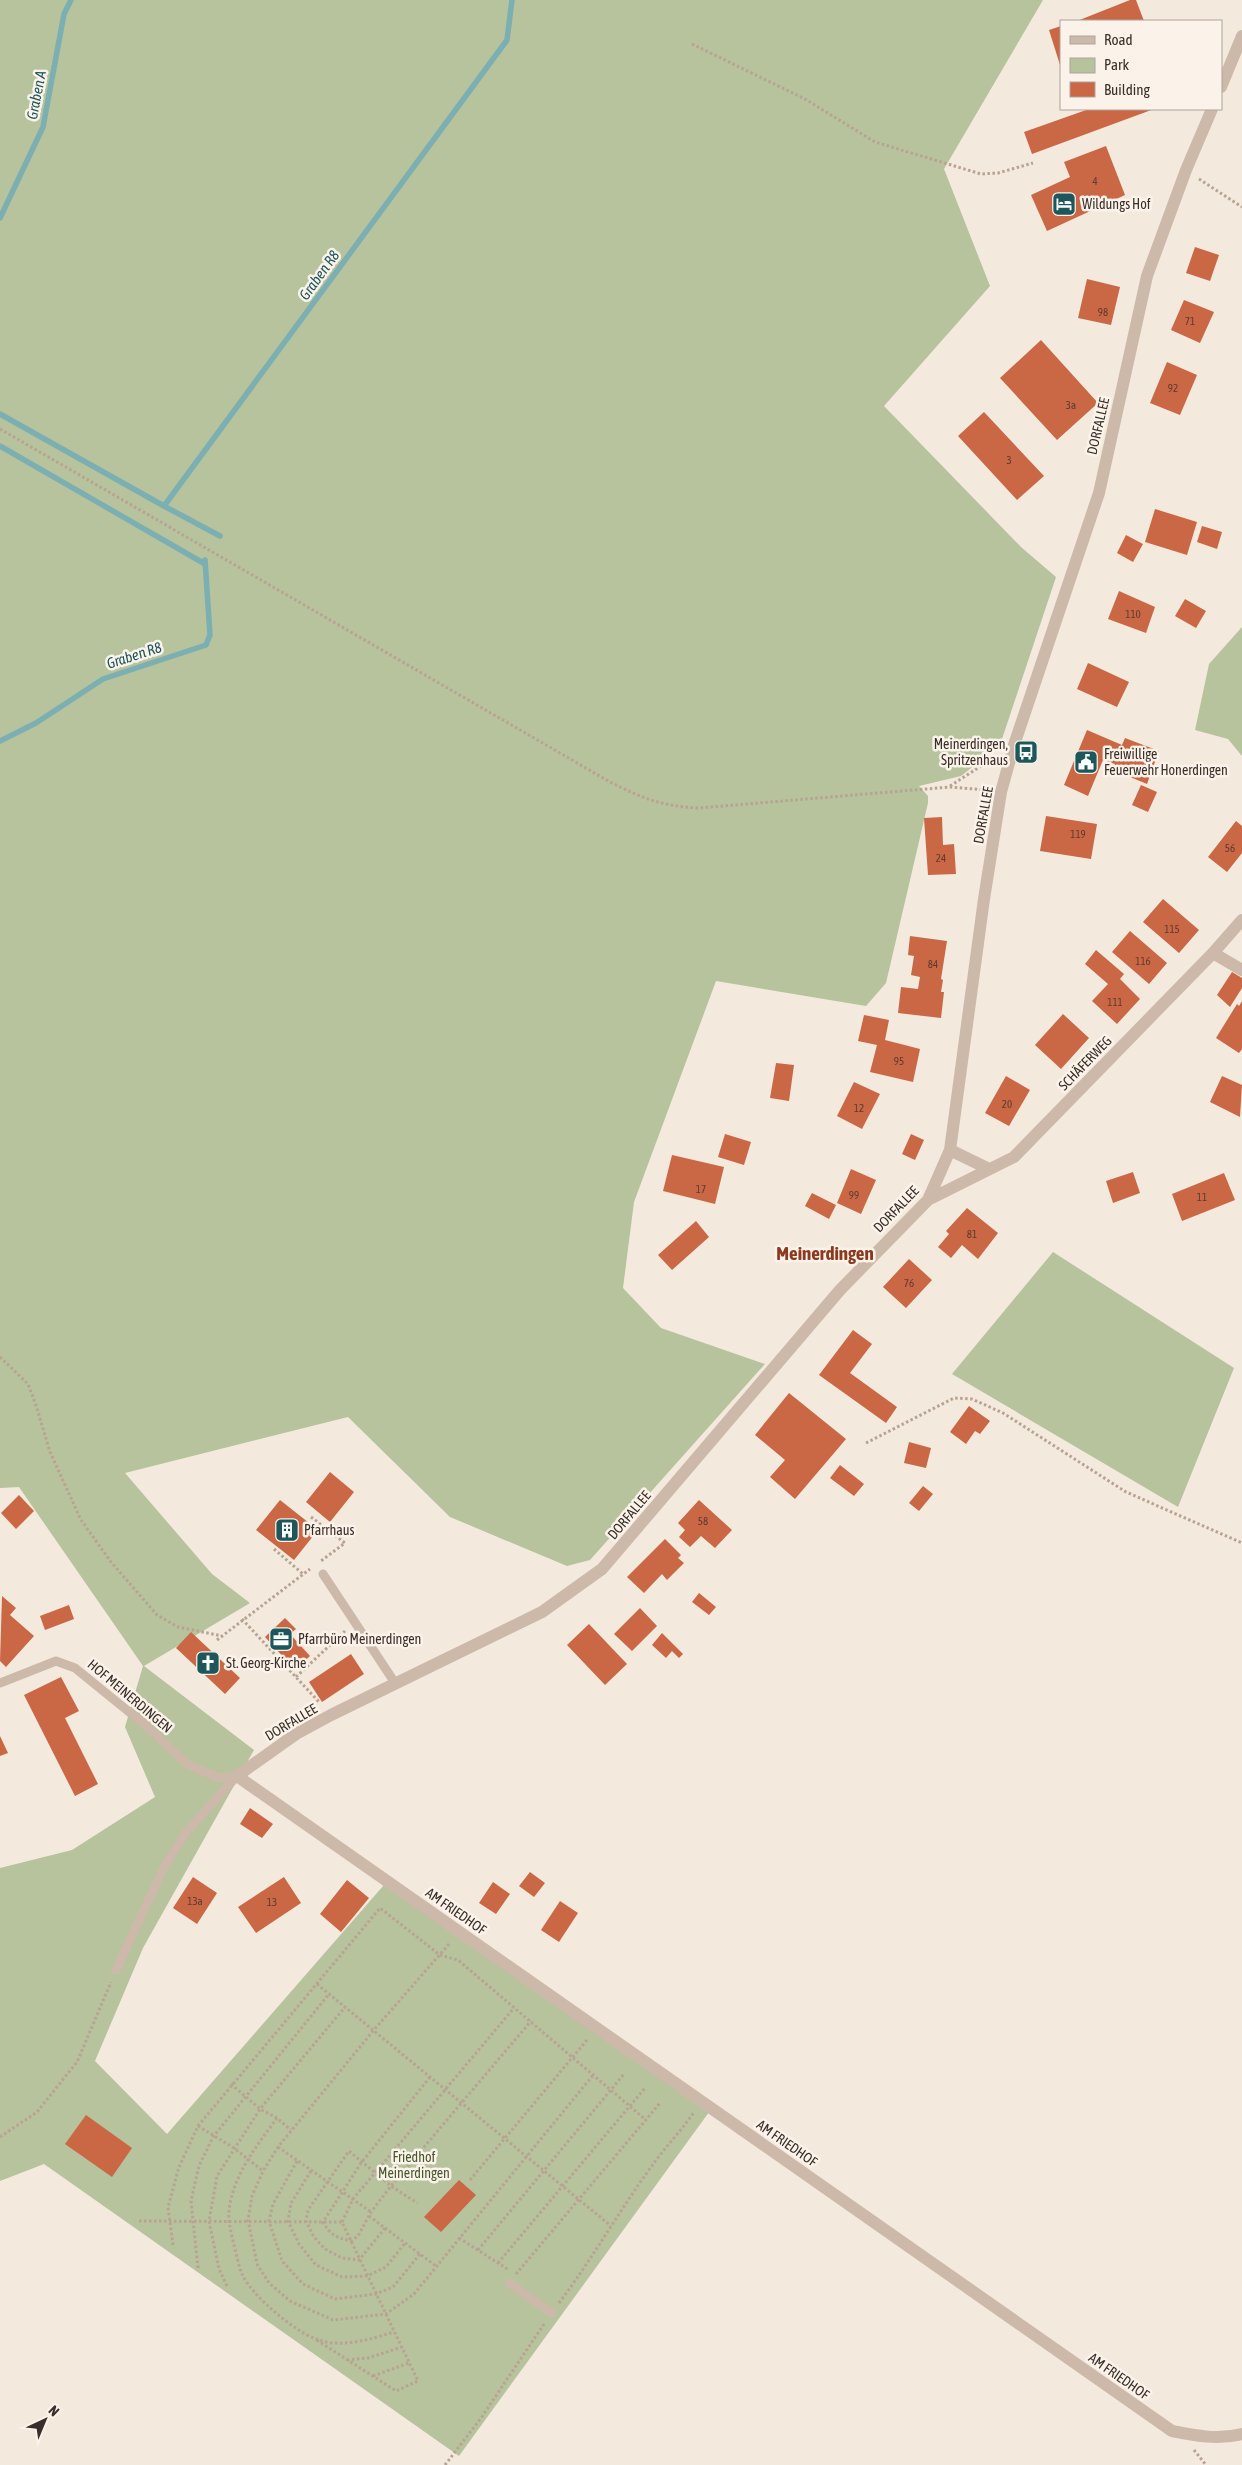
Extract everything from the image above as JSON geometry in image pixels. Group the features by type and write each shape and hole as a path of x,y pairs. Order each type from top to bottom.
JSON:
{"street":[{"path":"1222,85 1242,36"},
{"name":"DORFALLEE","path":"237,1776 296,1734 331,1715 542,1612 602,1569 840,1290 928,1200 950,1150 984,899 1001,792 1014,745 1099,493 1147,276 1186,170 1212,110"},
{"name":"SCHÄFERWEG","path":"928,1200 1014,1156 1214,953 1242,920"},
{"path":"1214,953 1242,970"},
{"path":"950,1150 989,1169"},
{"name":"AM FRIEDHOF","path":"237,1776 1172,2431 1203,2438 1228,2437 1242,2434"}],"lane":[{"path":"323,1574 395,1683"},
{"name":"HOF MEINERDINGEN","path":"0,1683 56,1661 75,1668 144,1724 187,1764 219,1778 237,1776"},
{"path":"116,1970 165,1865 187,1831 237,1776"},
{"path":"509,2283 552,2313"}],"path":[{"path":"692,44 805,99 875,142 981,174 998,173 1033,163"},
{"path":"1186,170 1242,207"},
{"path":"0,429 610,782 654,802 699,808 950,787 1001,792"},
{"path":"950,787 1014,745"},
{"path":"0,1358 28,1384 50,1452 81,1520 111,1562 157,1615 178,1627 222,1636"},
{"path":"866,1443 954,1398 972,1399 1003,1413 1126,1492 1242,1543"},
{"path":"217,1640 242,1619 345,1543 311,1517"},
{"path":"274,1549 304,1574"},
{"path":"242,1619 331,1715"},
{"path":"296,1677 355,1622"},
{"path":"173,2244 172,2221 168,2207 179,2168 198,2126 231,2084 380,1908 440,1955 458,1960 646,2120"},
{"path":"459,1932 373,2031 278,2147 263,2171 252,2196 248,2220 257,2264 269,2283 290,2301 333,2320 386,2314 414,2294 594,2074"},
{"path":"0,2137 37,2112 78,2062 116,1970"},
{"path":"317,1984 611,2226"},
{"path":"198,2268 191,2201 200,2166 213,2137 329,1994"},
{"path":"227,2286 219,2270 209,2220 217,2176 260,2109 344,2007"},
{"path":"342,2222 354,2199 514,2008"},
{"path":"323,2222 328,2231 336,2238 351,2241 358,2236 370,2214 391,2186 531,2022"},
{"path":"470,2180 597,2028"},
{"path":"478,2250 624,2074"},
{"path":"323,2222 341,2191 430,2077"},
{"path":"231,2084 260,2109 277,2118 292,2130"},
{"path":"498,2263 645,2088"},
{"path":"445,2465 481,2418 552,2313 585,2269 654,2162 680,2132 701,2101"},
{"path":"509,2283 660,2103"},
{"path":"277,2118 247,2158 230,2203 228,2221 242,2274 256,2294 279,2315 396,2391 418,2381 342,2222"},
{"path":"198,2126 213,2137 234,2148 263,2171"},
{"path":"278,2147 354,2199 385,2228 436,2266"},
{"path":"359,2260 342,2258 325,2249 314,2238 306,2222 308,2210 349,2151 391,2186 417,2203"},
{"path":"297,2161 273,2204 269,2221 282,2260 303,2284 335,2299 376,2294 393,2287 420,2254"},
{"path":"311,2171 291,2203 288,2221 299,2244 316,2265 342,2277 367,2276 386,2267 405,2243"},
{"path":"139,2221 248,2220 342,2222"},
{"path":"359,2260 385,2228"},
{"path":"459,2238 516,2274"},
{"path":"315,2339 328,2342 363,2341 394,2332"},
{"path":"347,2360 368,2358 402,2347"},
{"path":"373,2376 409,2363"}],"green space":[{"name":"Friedhof Meinerdingen","path":"0,0 1043,0 944,169 990,286 884,406 1021,547 1056,577 1000,745 961,776 919,786 928,796 928,803 886,983 866,1006 716,981 634,1202 623,1288 661,1328 765,1364 590,1560 567,1566 450,1517 348,1417 125,1473 212,1574 250,1603 144,1666 254,1750 143,1948 95,2061 167,2134 390,1878 712,2108 459,2456 44,2164 0,2181 0,1868 72,1850 155,1797 125,1727 143,1666 19,1487 0,1488"},
{"path":"1242,627 1242,756 1228,739 1195,730 1209,664"},
{"path":"1053,1252 1234,1368 1178,1507 952,1374"}],"building":[{"path":"1130,0 1136,0 1144,20 1080,20"},
{"path":"1060,26 1060,65 1049,30"},
{"path":"1086,110 1151,110 1032,154 1024,132"},
{"path":"1106,146 1125,195 1047,231 1031,195 1070,177 1064,162"},
{"path":"1195,247 1219,255 1210,281 1186,273"},
{"path":"1087,279 1120,287 1111,325 1078,318"},
{"path":"1184,300 1214,312 1200,343 1171,330"},
{"path":"1041,340 1098,403 1057,440 1000,378"},
{"path":"1167,362 1197,375 1180,415 1150,403"},
{"path":"984,412 1044,476 1017,500 958,436"},
{"path":"1155,509 1197,522 1187,555 1145,542"},
{"path":"1202,526 1222,532 1217,549 1197,542"},
{"path":"1126,535 1143,544 1133,562 1117,553"},
{"path":"1119,591 1155,607 1146,633 1108,619"},
{"path":"1185,599 1206,611 1196,628 1175,616"},
{"path":"1088,663 1129,682 1117,707 1077,689"},
{"path":"1087,730 1122,745 1125,738 1159,751 1147,784 1113,770 1115,764 1103,760 1088,796 1064,785"},
{"path":"1141,785 1157,792 1148,812 1132,805"},
{"path":"1046,816 1097,824 1091,859 1040,851"},
{"path":"942,817 943,845 954,844 956,874 928,875 924,818"},
{"path":"1236,821 1242,826 1242,853 1227,872 1208,857"},
{"path":"1163,899 1199,930 1179,953 1143,922"},
{"path":"1130,931 1167,963 1149,984 1112,952"},
{"path":"910,936 947,941 941,979 943,980 941,992 944,992 941,1018 898,1013 901,987 918,989 920,977 911,975 914,956 908,955"},
{"path":"1096,950 1124,974 1120,979 1140,999 1117,1024 1092,1001 1108,984 1085,964"},
{"path":"1232,972 1242,978 1242,988 1230,1007 1217,995"},
{"path":"1242,1001 1242,1049 1239,1053 1216,1038 1237,1004 1239,1006"},
{"path":"1063,1014 1089,1038 1061,1069 1035,1045"},
{"path":"864,1015 889,1020 885,1040 920,1049 913,1082 870,1072 877,1045 858,1041"},
{"path":"776,1063 794,1065 789,1101 770,1098"},
{"path":"1006,1076 1030,1090 1009,1126 985,1113"},
{"path":"1222,1076 1242,1085 1240,1117 1210,1102"},
{"path":"854,1082 880,1094 862,1129 837,1116"},
{"path":"725,1134 751,1142 744,1165 718,1157"},
{"path":"911,1134 924,1140 915,1160 902,1154"},
{"path":"672,1155 724,1167 715,1204 663,1191"},
{"path":"851,1169 876,1180 861,1214 837,1203"},
{"path":"1133,1172 1140,1193 1113,1203 1106,1181"},
{"path":"1224,1173 1235,1200 1182,1221 1172,1194"},
{"path":"812,1193 836,1205 829,1219 805,1206"},
{"path":"967,1208 998,1233 978,1259 962,1245 951,1258 938,1247 949,1234 946,1231"},
{"path":"696,1221 709,1237 672,1270 658,1255"},
{"path":"909,1259 932,1280 906,1308 883,1287"},
{"path":"853,1330 872,1344 850,1373 897,1407 886,1423 819,1375"},
{"path":"789,1393 846,1439 795,1499 770,1477 785,1460 755,1435"},
{"path":"969,1406 990,1421 980,1434 975,1431 966,1444 950,1432"},
{"path":"909,1442 931,1448 926,1468 904,1463"},
{"path":"840,1465 864,1484 854,1496 830,1478"},
{"path":"330,1472 354,1492 330,1522 306,1502"},
{"path":"923,1486 933,1494 919,1511 909,1503"},
{"path":"19,1495 34,1511 16,1529 1,1513"},
{"name":"Pfarrhaus","path":"280,1500 318,1530 294,1560 256,1530"},
{"path":"699,1500 732,1530 715,1548 701,1536 690,1547 679,1537 685,1530 678,1523"},
{"path":"665,1539 681,1555 678,1558 684,1563 667,1580 662,1574 644,1593 627,1577"},
{"path":"699,1593 716,1607 709,1615 692,1602"},
{"path":"2,1596 16,1608 10,1615 34,1636 6,1667 0,1661"},
{"path":"69,1605 74,1619 45,1630 40,1616"},
{"path":"640,1608 657,1626 632,1651 614,1634"},
{"path":"285,1618 296,1629 290,1634 310,1656 295,1670 265,1637"},
{"path":"589,1624 627,1664 605,1685 567,1645"},
{"name":"St. Georg-Kirche","path":"191,1632 240,1678 225,1694 176,1648"},
{"path":"662,1633 683,1654 679,1658 672,1651 666,1658 652,1645"},
{"path":"351,1654 364,1674 322,1702 309,1682"},
{"path":"61,1677 79,1711 65,1718 98,1784 75,1796 24,1695"},
{"path":"0,1736 8,1753 0,1756"},
{"path":"250,1808 273,1824 262,1838 240,1824"},
{"path":"530,1872 545,1883 534,1897 519,1886"},
{"path":"193,1877 217,1893 197,1924 173,1908"},
{"path":"284,1877 301,1903 256,1933 238,1907"},
{"path":"347,1880 369,1898 341,1932 320,1914"},
{"path":"493,1882 510,1894 496,1914 479,1903"},
{"path":"560,1901 578,1913 559,1942 541,1930"},
{"path":"86,2115 132,2148 112,2177 65,2144"},
{"path":"459,2180 476,2195 441,2232 424,2217"}],"waterway":[{"name":"Graben A","path":"0,218 43,127 64,14 71,0"},
{"name":"Graben R8","path":"220,536 164,506 507,40 512,0"},
{"path":"0,414 164,506"},
{"path":"0,446 205,564"},
{"name":"Graben R8","path":"0,741 36,723 103,679 206,645 210,635 205,560"}],"place":[{"name":"Wildungs Hof","path":"1064,204"},
{"name":"Meinerdingen, Spritzenhaus","path":"1026,752"},
{"name":"Freiwillige Feuerwehr Honerdingen","path":"1086,762"},
{"name":"Pfarrhaus","path":"287,1530"},
{"name":"Pfarrbüro Meinerdingen","path":"281,1639"},
{"name":"St. Georg-Kirche","path":"208,1663"}],"district":[{"name":"Meinerdingen","path":"825,1253"}]}
